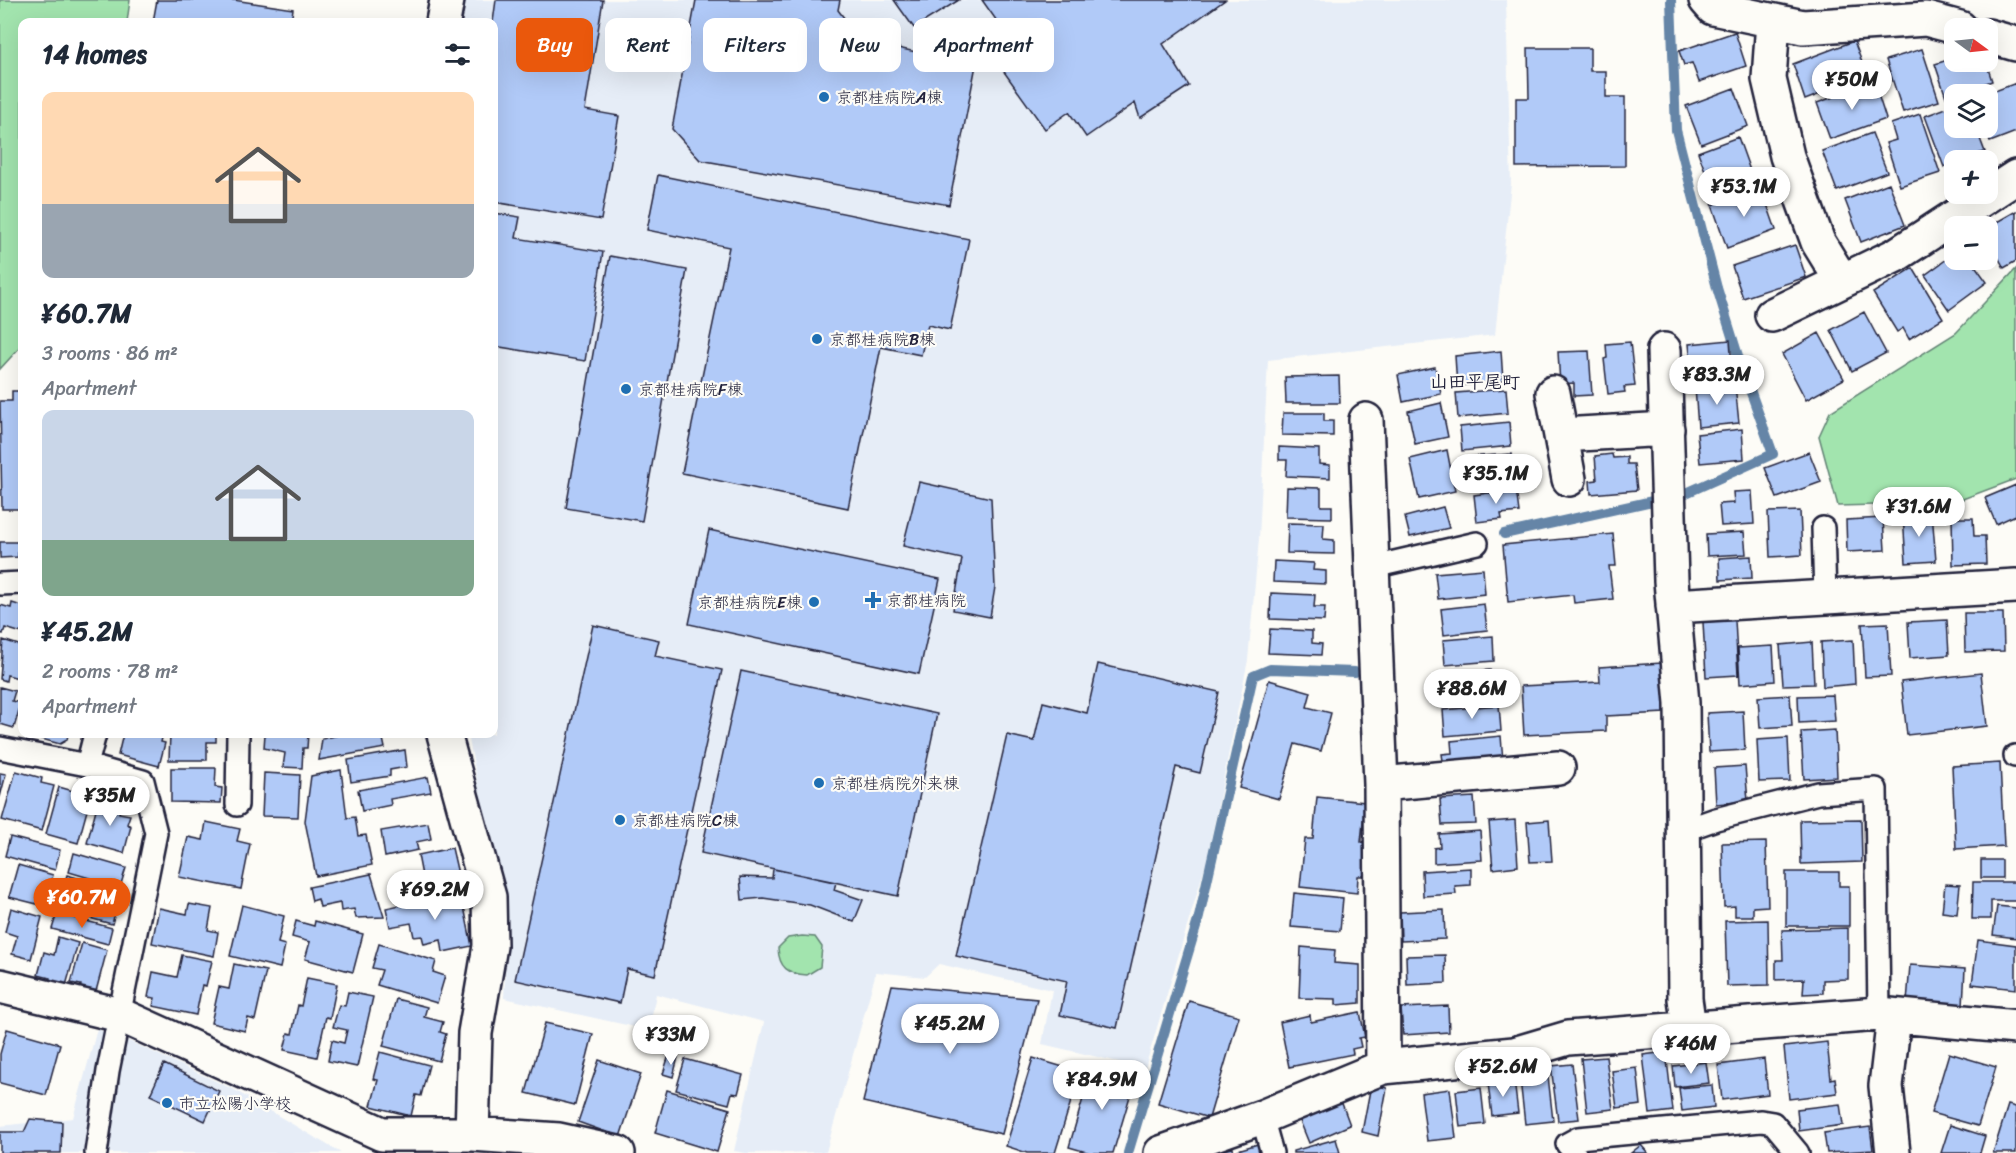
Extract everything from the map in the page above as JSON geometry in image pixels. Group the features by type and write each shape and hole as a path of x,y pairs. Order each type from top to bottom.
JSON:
{"street":[{"path":"444,18 447,0"},
{"path":"1706,0 1713,8 1803,27 1926,19 1944,24"},
{"path":"1773,21 1769,79 1786,156 1818,242 1842,281"},
{"path":"1998,39 2016,44"},
{"path":"1772,315 1896,255 2016,177"},
{"path":"1664,350 1673,606 1682,703 1685,999 1689,1027"},
{"path":"1553,393 1569,479"},
{"path":"1366,420 1381,784 1383,1067"},
{"path":"1562,435 1667,429"},
{"path":"1673,606 2016,586"},
{"path":"445,738 489,897 490,946 475,1033 472,1134"},
{"path":"1381,784 1558,768"},
{"path":"0,986 120,1015 382,1134 472,1134 559,1140 618,1153"},
{"path":"1161,1153 1198,1147 1262,1117 1383,1067 1514,1054 1568,1038 1689,1027 1887,1016 2016,1027"},
{"path":"1887,1016 1886,1086 1893,1153"}],"lane":[{"path":"1823,528 1825,597"},
{"path":"1373,567 1477,543"},
{"path":"0,584 18,583"},
{"path":"87,765 94,738"},
{"path":"237,805 238,738"},
{"path":"0,748 87,765 143,781 156,833 108,1071 96,1153"},
{"path":"1682,831 1716,819 1818,793 1876,789 1887,1016"},
{"path":"1262,1117 1272,1153"},
{"path":"1575,1153 1567,1144 1578,1138 1761,1121 1773,1123 1798,1153"}],"shaded area":[{"name":"京都桂病院","path":"463,0 1506,0 1511,184 1495,335 1268,360 1259,539 1248,660 1206,863 1145,1068 1042,1044 1052,990 939,964 925,977 876,972 826,1152 746,1153 734,1151 764,1022 656,994 649,1030 504,998 507,933 469,738 498,738 498,18 461,18"},
{"name":"市立松陽小学校","path":"97,1029 131,1042 233,1089 341,1153 0,1153 0,1126 73,1118"}],"green space":[{"path":"0,0 130,0 128,18 18,18 18,349 0,369"},
{"path":"2016,269 2016,479 1952,503 1838,506 1819,436 1830,412 1956,333"},
{"path":"815,937 822,947 820,967 807,975 786,969 780,961 778,948 788,938"}],"building":[{"path":"157,0 234,0 293,9 292,18 154,18"},
{"path":"496,0 603,0 593,61 593,18 516,18 516,72 591,72 585,110 619,116 601,220 498,203 498,18 494,18"},
{"name":"京都桂病院A棟","path":"696,0 840,0 838,10 844,18 819,18 819,72 901,72 901,49 913,51 913,72 975,72 949,205 700,160 672,129 683,72 691,72 691,27"},
{"path":"894,0 959,0 930,18 913,18 913,27"},
{"path":"982,0 1225,0 1163,44 1189,86 1140,118 1135,103 1086,137 1069,112 1045,129 1004,72 1054,72 1054,18 995,18"},
{"path":"1735,32 1746,66 1699,82 1692,63 1684,65 1679,51"},
{"path":"1854,41 1867,76 1805,100 1793,64"},
{"path":"1528,48 1590,48 1590,71 1606,71 1606,97 1625,97 1625,166 1516,167 1516,98 1529,98"},
{"path":"1922,49 1939,101 1903,112 1886,60"},
{"path":"1944,61 1944,72 1989,72 1992,81 1983,84 1944,84 1944,91 1935,64"},
{"path":"1874,82 1886,119 1830,139 1817,103"},
{"path":"2016,83 2016,132 1990,142 1988,138 1998,138 1998,90"},
{"path":"1734,88 1748,126 1701,144 1686,106"},
{"path":"1944,109 1944,138 1980,138 1984,150 1944,150 1944,167 1925,116"},
{"path":"1920,114 1940,173 1900,186 1886,143 1896,140 1891,124"},
{"path":"1872,133 1887,172 1837,191 1822,151"},
{"path":"1738,137 1752,176 1729,184 1725,172 1708,179 1698,152"},
{"name":"京都桂病院B棟","path":"658,175 969,239 950,330 928,325 921,355 881,347 848,508 682,473 729,247 647,230"},
{"path":"1889,183 1905,225 1861,242 1845,200"},
{"path":"1761,187 1776,230 1727,248 1712,205"},
{"path":"2016,211 2016,261 2004,268 1998,257 1998,221"},
{"path":"498,214 520,217 516,238 603,252 585,361 498,347"},
{"path":"1795,245 1806,277 1743,298 1732,266"},
{"name":"京都桂病院F棟","path":"610,256 687,270 642,521 566,508"},
{"path":"1944,261 1944,270 1978,270 1987,282 1949,310 1925,275"},
{"path":"1913,268 1943,318 1909,339 1903,328 1897,332 1873,293"},
{"path":"1864,312 1886,353 1852,371 1831,330"},
{"path":"1819,333 1844,379 1806,400 1782,354"},
{"path":"1730,340 1733,380 1693,384 1689,344"},
{"path":"1630,342 1635,386 1624,387 1625,392 1608,394 1604,359 1607,358 1606,344"},
{"path":"1501,351 1503,381 1457,386 1455,356"},
{"path":"1589,351 1592,395 1574,396 1574,383 1560,384 1558,352"},
{"path":"1435,367 1441,394 1403,402 1398,375"},
{"path":"1339,376 1340,403 1286,403 1285,377"},
{"path":"1735,385 1739,423 1698,427 1695,388"},
{"path":"1506,389 1508,413 1458,418 1456,393"},
{"path":"12,391 18,391 18,509 2,509 0,401 12,401"},
{"path":"1441,403 1448,437 1415,444 1408,411"},
{"path":"1283,413 1324,413 1324,421 1333,421 1333,436 1282,435"},
{"path":"1509,422 1511,446 1462,451 1460,427"},
{"path":"1742,429 1744,459 1700,463 1697,434"},
{"path":"1279,447 1319,449 1319,464 1330,465 1330,478 1286,476 1287,460 1279,460"},
{"path":"1447,450 1455,491 1419,499 1410,459"},
{"path":"1809,452 1821,482 1777,498 1765,468"},
{"path":"1512,454 1514,481 1469,484 1467,457"},
{"path":"1612,454 1613,458 1627,457 1627,464 1634,464 1637,490 1591,494 1590,481 1597,480 1595,456"},
{"path":"919,482 991,498 995,587 990,617 953,610 962,559 903,546"},
{"path":"2016,485 2016,515 1996,524 1985,498"},
{"path":"1287,487 1321,488 1321,506 1332,506 1332,518 1286,517"},
{"path":"1516,489 1519,512 1501,514 1502,519 1477,522 1474,495"},
{"path":"1752,491 1754,524 1721,526 1719,504 1734,503 1733,492"},
{"path":"1443,507 1449,528 1410,537 1405,517"},
{"path":"1800,511 1802,555 1770,557 1768,512"},
{"path":"1932,513 1936,561 1906,563 1903,515"},
{"path":"1883,518 1885,550 1847,552 1846,520"},
{"path":"1952,518 1973,518 1974,536 1985,536 1986,564 1953,565"},
{"path":"1288,523 1324,524 1323,539 1334,540 1334,554 1287,553"},
{"name":"京都桂病院E棟","path":"709,530 940,579 919,674 689,624"},
{"path":"1744,532 1746,554 1707,556 1706,534"},
{"path":"1613,534 1616,566 1609,566 1613,599 1574,603 1573,595 1508,602 1503,545"},
{"path":"0,542 18,542 18,557 0,558"},
{"path":"1751,556 1752,578 1720,580 1719,558"},
{"path":"1274,561 1314,563 1313,570 1326,571 1326,584 1273,582"},
{"path":"1483,569 1485,594 1438,599 1435,573"},
{"path":"1271,593 1315,595 1314,607 1325,607 1324,621 1270,619"},
{"path":"12,603 18,605 18,632 5,628 3,634 0,633 0,605 11,608"},
{"path":"1484,604 1487,630 1444,635 1441,609"},
{"path":"1964,613 2003,613 2004,651 1965,652"},
{"path":"1735,620 1738,675 1706,677 1703,622"},
{"path":"1947,620 1949,655 1910,658 1908,622"},
{"path":"1888,623 1891,676 1865,677 1862,624"},
{"name":"京都桂病院C棟","path":"593,625 659,640 655,656 722,670 655,975 627,969 620,1003 515,980"},
{"path":"1270,629 1312,631 1312,643 1322,644 1321,655 1268,653"},
{"path":"1493,636 1494,661 1445,665 1443,640"},
{"path":"3,640 18,645 18,678 7,675 6,681 0,679"},
{"path":"1853,640 1855,684 1823,687 1821,642"},
{"path":"1812,642 1814,684 1783,685 1780,645"},
{"path":"1773,646 1775,681 1740,684 1738,648"},
{"path":"1662,663 1665,713 1606,716 1606,731 1524,735 1521,686 1600,682 1599,667"},
{"path":"1098,664 1219,692 1200,773 1176,767 1117,1028 1060,1015 1067,981 956,956 1007,735 1034,741 1043,702 1087,713"},
{"path":"1490,670 1493,699 1448,703 1445,674"},
{"name":"京都桂病院外来棟","path":"741,671 937,714 898,896 701,853"},
{"path":"1981,673 1987,726 1907,735 1901,682"},
{"path":"1269,680 1311,692 1307,707 1331,713 1321,751 1295,744 1279,799 1239,788"},
{"path":"0,687 15,691 12,701 18,702 18,714 14,728 0,724"},
{"path":"1790,695 1792,726 1760,728 1758,697"},
{"path":"1833,695 1835,721 1799,723 1798,696"},
{"path":"1499,705 1501,731 1445,736 1443,710"},
{"path":"1743,711 1745,750 1709,752 1707,713"},
{"path":"1835,730 1837,777 1804,779 1801,732"},
{"path":"1501,736 1503,761 1444,767 1442,754 1452,753 1451,741"},
{"path":"38,738 67,738 60,744"},
{"path":"122,738 162,738 161,742 165,743 159,766 118,755"},
{"path":"170,738 216,738 216,742 207,742 207,760 169,760"},
{"path":"265,738 308,738 307,748 303,748 302,768 283,767 285,753 264,748"},
{"path":"383,738 385,748 319,760 322,739"},
{"path":"1788,738 1790,781 1759,782 1757,740"},
{"path":"405,750 407,767 390,770 390,776 351,782 348,760"},
{"path":"2000,763 2004,846 1956,849 1952,766"},
{"path":"1745,766 1748,801 1716,804 1714,768"},
{"path":"171,768 216,768 215,787 222,788 221,803 171,802"},
{"path":"341,770 347,818 355,817 358,836 366,835 372,865 316,876 305,821 311,776"},
{"path":"16,771 42,778 41,783 54,786 42,831 2,820"},
{"path":"0,773 6,774 0,797"},
{"path":"264,773 300,775 298,817 262,816"},
{"path":"428,777 431,792 390,799 391,805 362,811 358,790"},
{"path":"59,787 91,796 78,843 46,834"},
{"path":"1317,797 1365,802 1361,842 1369,843 1365,876 1358,876 1357,893 1300,887 1305,839 1313,839"},
{"path":"1474,797 1476,824 1442,825 1440,799"},
{"path":"99,798 121,805 119,813 130,815 127,824 131,826 124,853 87,843"},
{"path":"1861,819 1862,862 1801,864 1800,820"},
{"path":"1515,820 1518,866 1493,869 1489,822"},
{"path":"1549,820 1552,861 1530,862 1527,822"},
{"path":"206,822 240,829 237,841 250,844 241,889 179,877 188,837 203,840"},
{"path":"428,823 431,839 416,842 418,850 385,857 381,831"},
{"path":"1480,831 1482,860 1434,863 1434,848 1440,847 1439,834"},
{"path":"10,837 60,850 55,870 5,856"},
{"path":"1766,842 1768,906 1753,907 1753,916 1735,916 1735,906 1724,907 1722,843"},
{"path":"452,848 458,874 423,881 418,855"},
{"path":"74,853 126,868 120,887 69,872"},
{"path":"1981,860 2002,860 2002,878 1981,878"},
{"path":"18,865 53,875 45,906 9,897"},
{"path":"1471,868 1471,885 1455,886 1456,894 1423,896 1422,871"},
{"path":"773,869 836,882 834,890 863,900 854,922 810,905 763,898 742,900 740,877 772,878"},
{"path":"1786,872 1839,872 1839,886 1849,886 1849,926 1786,926"},
{"path":"371,874 384,917 356,918 354,909 341,911 340,903 320,907 318,899 312,901 309,887"},
{"path":"67,875 121,890 117,906 62,891"},
{"path":"1973,882 2016,882 2016,901 1991,901 1991,919 1972,919"},
{"path":"1945,884 1960,885 1957,914 1942,912"},
{"path":"461,892 472,946 443,952 441,940 424,944 422,936 414,937 411,923 390,927 386,908"},
{"path":"1294,893 1343,898 1340,931 1291,927"},
{"path":"63,895 116,909 112,924 59,910"},
{"path":"189,904 212,908 208,930 218,932 214,956 152,943 159,908 187,914"},
{"path":"242,905 284,916 278,943 285,945 280,968 230,956"},
{"path":"1997,906 2016,908 2016,938 1993,935"},
{"path":"11,908 42,917 31,959 12,954 17,936 5,932"},
{"path":"1444,910 1445,939 1401,941 1400,912"},
{"path":"57,913 112,928 108,944 52,929"},
{"path":"1768,920 1769,985 1727,986 1725,921"},
{"path":"296,921 314,926 315,921 363,934 353,972 305,959 310,942 292,937"},
{"path":"1848,928 1848,979 1823,980 1823,993 1803,994 1804,979 1776,980 1776,960 1783,960 1782,930"},
{"path":"58,937 78,943 65,989 48,985 50,978 38,975 44,952 54,955"},
{"path":"1978,940 2016,945 2016,989 1972,984"},
{"path":"82,943 107,950 95,995 79,991 81,985 71,983"},
{"path":"379,944 436,961 433,972 445,976 437,1003 377,985 382,970 372,968"},
{"path":"1301,947 1335,950 1334,963 1360,965 1360,1003 1336,1005 1336,999 1299,998"},
{"path":"182,955 212,961 206,986 202,985 196,1015 153,1006 155,998 148,997 153,972 177,977"},
{"path":"1445,955 1446,983 1407,985 1406,956"},
{"path":"234,964 266,971 255,1020 248,1018 245,1031 211,1023 219,987 229,989"},
{"path":"1910,965 1965,969 1963,1005 1907,1002"},
{"path":"307,978 337,984 330,1018 326,1017 317,1057 284,1050 288,1033 292,1034 298,1005 301,1006"},
{"path":"892,985 1037,999 1002,1134 863,1102"},
{"path":"348,992 373,997 357,1067 328,1061 332,1040 344,1043 347,1030 333,1027 339,1005 345,1006"},
{"path":"396,999 427,1007 424,1017 443,1022 440,1032 446,1034 439,1061 383,1046"},
{"path":"1189,1001 1239,1016 1209,1118 1158,1103"},
{"path":"1448,1006 1449,1032 1403,1035 1401,1008"},
{"path":"1360,1012 1365,1037 1359,1038 1361,1047 1352,1049 1353,1054 1289,1067 1280,1022 1310,1015 1311,1022"},
{"path":"545,1023 593,1034 575,1105 526,1093"},
{"path":"7,1029 60,1044 46,1095 0,1083 0,1054"},
{"path":"1827,1042 1831,1079 1835,1078 1837,1093 1789,1099 1784,1047"},
{"path":"380,1052 429,1065 421,1096 416,1095 411,1116 371,1106 378,1080 373,1079"},
{"path":"1666,1052 1673,1111 1650,1114 1643,1055"},
{"path":"1949,1053 1996,1067 1978,1126 1931,1113"},
{"path":"669,1055 678,1057 673,1077 663,1074"},
{"path":"1606,1057 1613,1109 1587,1112 1581,1059"},
{"path":"1033,1058 1080,1072 1055,1153 1027,1153 1006,1146"},
{"path":"685,1059 743,1075 738,1094 732,1093 729,1104 676,1090"},
{"path":"1764,1059 1768,1094 1722,1100 1718,1065"},
{"path":"599,1060 641,1074 620,1137 578,1122"},
{"path":"1706,1062 1709,1083 1675,1087 1673,1066"},
{"path":"164,1064 219,1091 205,1121 150,1095"},
{"path":"1093,1064 1136,1076 1113,1153 1090,1153 1069,1147"},
{"path":"1572,1064 1579,1119 1558,1121 1551,1066"},
{"path":"1637,1068 1641,1105 1617,1108 1612,1071"},
{"path":"1548,1076 1553,1121 1525,1124 1520,1079"},
{"path":"1514,1080 1518,1113 1492,1116 1488,1083"},
{"path":"1371,1085 1387,1088 1378,1136 1362,1132"},
{"path":"1712,1085 1714,1107 1682,1111 1679,1088"},
{"path":"1481,1088 1485,1124 1460,1127 1456,1091"},
{"path":"1450,1089 1456,1138 1427,1141 1421,1093"},
{"path":"667,1090 730,1109 717,1152 655,1133"},
{"path":"1340,1098 1350,1125 1309,1143 1298,1116"},
{"path":"1840,1104 1843,1125 1799,1131 1797,1109"},
{"path":"2008,1105 2016,1107 2016,1153 1993,1153"},
{"path":"30,1119 62,1122 61,1153 0,1153 0,1132 24,1132"},
{"path":"1950,1125 1985,1136 1980,1153 1941,1153"},
{"path":"1870,1127 1873,1150 1827,1153 1824,1133"},
{"path":"1336,1139 1340,1153 1293,1153 1293,1151"},
{"path":"1261,1143 1264,1153 1239,1153 1238,1150"},
{"path":"1641,1145 1648,1153 1631,1153"},
{"path":"1233,1148 1234,1153 1215,1153 1215,1152"}],"waterway":[{"path":"1504,534 1684,494 1773,454 1739,359 1717,288 1676,130 1671,0"},
{"path":"1128,1153 1199,917 1253,676 1270,669 1355,672"}],"place":[{"name":"京都桂病院A棟","path":"824,97"},
{"name":"京都桂病院B棟","path":"817,339"},
{"name":"京都桂病院F棟","path":"626,389"},
{"name":"京都桂病院","path":"873,600"},
{"name":"京都桂病院E棟","path":"814,602"},
{"name":"京都桂病院外来棟","path":"819,783"},
{"name":"京都桂病院C棟","path":"620,820"},
{"name":"市立松陽小学校","path":"167,1103"}],"district":[{"name":"山田平尾町","path":"1475,382"}]}
